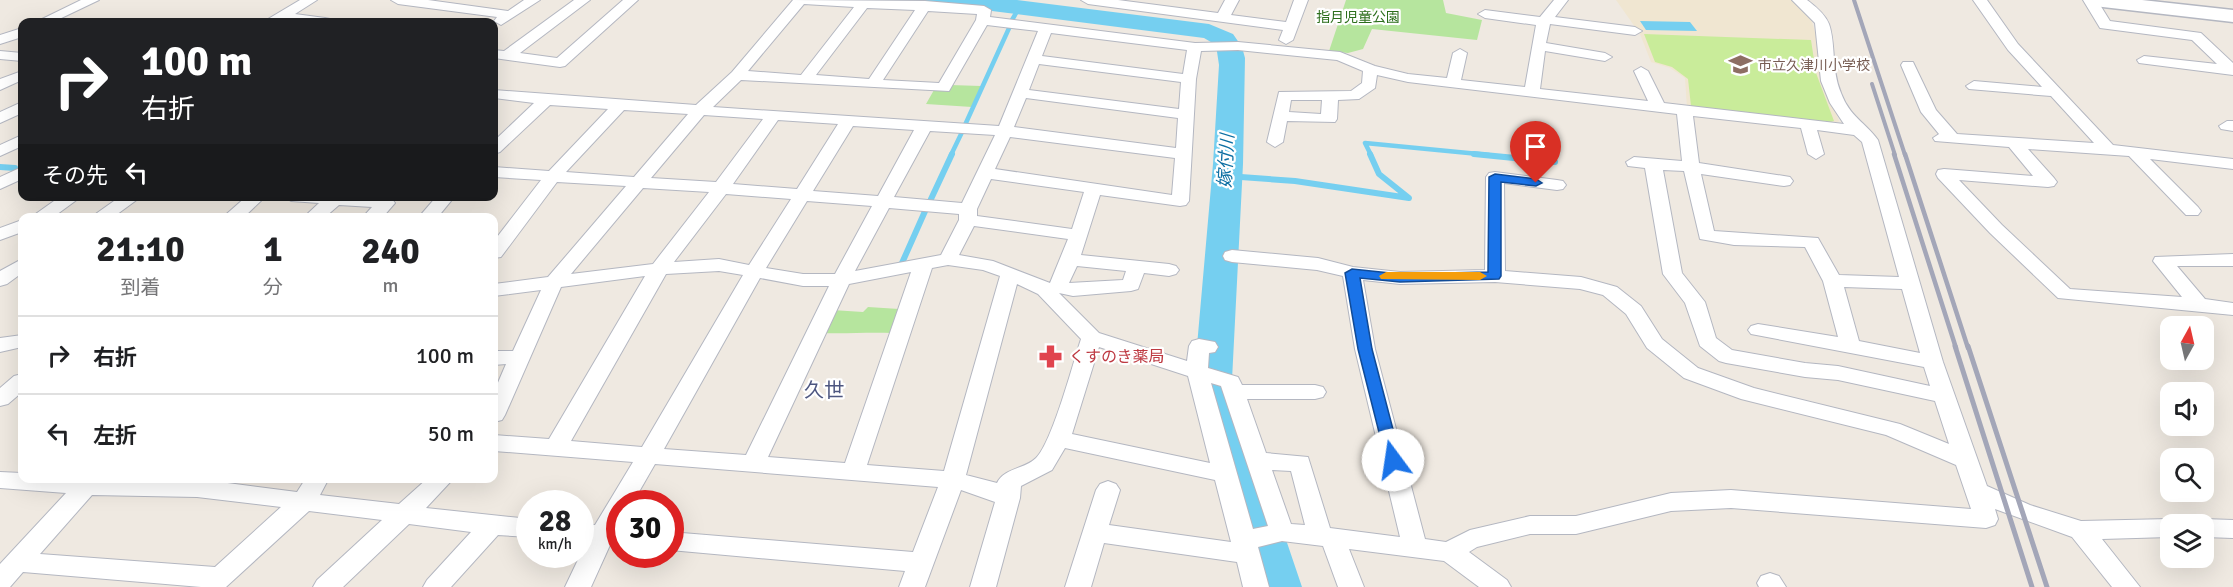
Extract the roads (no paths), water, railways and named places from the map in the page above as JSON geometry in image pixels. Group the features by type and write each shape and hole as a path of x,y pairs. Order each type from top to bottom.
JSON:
{"main road":[{"path":"2092,0 2233,16"}],"street":[{"path":"52,18 92,0"},
{"path":"278,18 310,0"},
{"path":"398,0 510,15"},
{"path":"498,22 533,0"},
{"path":"501,55 583,0"},
{"path":"501,55 560,63 632,0"},
{"path":"498,406 554,282 637,182 700,110 737,75 800,0 924,6 942,3 984,10 983,20 944,88 737,75"},
{"path":"1088,0 1156,4 1290,27"},
{"path":"1223,17 1232,0"},
{"path":"1283,50 1301,0"},
{"path":"1532,93 1538,45 1546,21 1562,0"},
{"path":"1457,558 1470,539 1530,525 1576,525 1671,502 1690,500 1731,499 1986,519 1933,362 1870,140 1849,124 1832,94 1826,74 1822,24 1814,12 1799,0"},
{"path":"1980,0 2013,47 2108,149"},
{"path":"2092,0 2105,25 2196,36 2232,71"},
{"path":"806,78 863,4"},
{"path":"873,84 924,6"},
{"path":"1485,14 1635,31"},
{"path":"983,20 1195,47 1238,46 1340,56 1370,69 1408,78 1856,130"},
{"path":"948,259 1005,131 1046,28"},
{"path":"0,40 18,33"},
{"path":"1538,45 1605,57"},
{"path":"986,173 1180,201 1189,79 1195,47"},
{"path":"1453,82 1460,53"},
{"path":"0,55 18,57"},
{"path":"1033,59 1189,79"},
{"path":"2144,60 2232,71"},
{"path":"1908,65 1929,111 1947,138 2108,149 2232,164"},
{"path":"1275,142 1284,95 1354,96 1370,85 1370,69"},
{"path":"1641,71 1658,106"},
{"path":"0,85 18,77"},
{"path":"1974,86 2053,92"},
{"path":"1019,93 1188,115"},
{"path":"498,94 546,100 1005,131 1182,154"},
{"path":"1280,116 1329,119 1330,97"},
{"path":"502,132 546,100"},
{"path":"498,248 552,177 620,105"},
{"path":"0,118 18,110"},
{"path":"1684,110 1691,167 1706,235 1734,239 1811,242 1833,281 1850,346"},
{"path":"556,447 658,269 773,116"},
{"path":"629,490 755,271 848,121"},
{"path":"754,463 841,280 925,125"},
{"path":"1808,126 1816,154"},
{"path":"0,151 18,142"},
{"path":"2015,144 2048,182 1944,174 1996,229 2065,294 2199,304 2233,309"},
{"path":"2134,152 2192,211"},
{"path":"0,163 18,165"},
{"path":"1784,181 1691,167 1644,163 1673,274 1695,302 1707,341 1726,356 1804,370 1838,373 1944,396"},
{"path":"498,172 885,202 1077,235"},
{"path":"0,184 18,174"},
{"path":"1495,276 1495,177 1557,185"},
{"path":"1052,288 1072,260 1077,235 1094,187"},
{"path":"47,213 66,201"},
{"path":"107,213 126,201"},
{"path":"237,213 252,201"},
{"path":"318,213 333,201"},
{"path":"351,201 386,203 376,213"},
{"path":"432,213 442,201"},
{"path":"0,235 18,227"},
{"path":"1232,256 1318,264 1352,273 1400,278 1495,276 1581,283 1610,291 1634,310 1654,343 1691,374 1749,394 1892,429 1966,460"},
{"path":"498,289 658,269 719,265 803,280 841,280 948,259 986,265 1052,288 1072,290 1131,285 1137,267"},
{"path":"1072,260 1169,270"},
{"path":"2199,304 2162,261 2233,260"},
{"path":"853,473 923,265"},
{"path":"0,280 18,268"},
{"path":"912,587 953,480 1010,273"},
{"path":"1352,273 1365,349 1415,548"},
{"path":"1833,281 1912,283"},
{"path":"1052,288 1092,338 1197,371 1232,387 1315,392"},
{"path":"1758,330 1933,362"},
{"path":"983,587 1008,498 1009,482 1044,464 1059,439 1092,338"},
{"path":"0,345 18,342"},
{"path":"1208,347 1199,346 1197,371 1256,587"},
{"path":"498,358 519,357"},
{"path":"0,399 18,384"},
{"path":"1232,387 1282,532"},
{"path":"1059,439 1225,474"},
{"path":"498,443 953,480 989,489 1008,498"},
{"path":"1258,461 1300,463 1326,537 1351,587"},
{"path":"0,480 18,481"},
{"path":"43,483 86,486 201,483 303,502 516,527"},
{"path":"19,562 215,582 303,502 315,483"},
{"path":"326,587 438,483"},
{"path":"0,581 86,486"},
{"path":"1078,587 1108,490"},
{"path":"1976,491 2021,511 2081,530 2160,528"},
{"path":"436,587 492,525"},
{"path":"2214,528 2233,529"},
{"path":"2081,530 2127,587"},
{"path":"1095,532 1245,548 1282,532 1415,548 1457,558 1498,587"},
{"path":"578,587 601,535"},
{"path":"684,542 921,563"},
{"path":"1457,558 1474,587"}],"water":[{"path":"1640,21 1690,22 1697,31 1646,30"}],"waterway":[{"name":"嫁付川","path":"916,0 992,4 1209,31 1221,36 1228,43 1232,65 1228,164 1213,380 1279,587"},
{"path":"1012,20 1019,8"},
{"path":"965,125 1010,26"},
{"path":"951,155 963,130"},
{"path":"1371,155 1365,143 1489,155"},
{"path":"931,199 952,154"},
{"path":"1227,176 1295,181 1409,198 1379,174 1370,154"},
{"path":"1474,154 1555,162"},
{"path":"0,167 15,168"},
{"path":"902,263 926,209"}],"railway":[{"path":"1854,0 1905,155"},
{"path":"1872,84 1895,155"},
{"path":"1894,154 1956,348"},
{"path":"1905,154 1968,348"},
{"path":"1955,346 2032,587"},
{"path":"1968,346 2047,587"}],"place":[{"name":"市立久津川小学校","path":"1740,65"},
{"name":"くすのき薬局","path":"1051,357"}],"district":[{"name":"久世","path":"824,390"}],"park label":[{"name":"指月児童公園","path":"1358,17"}]}
